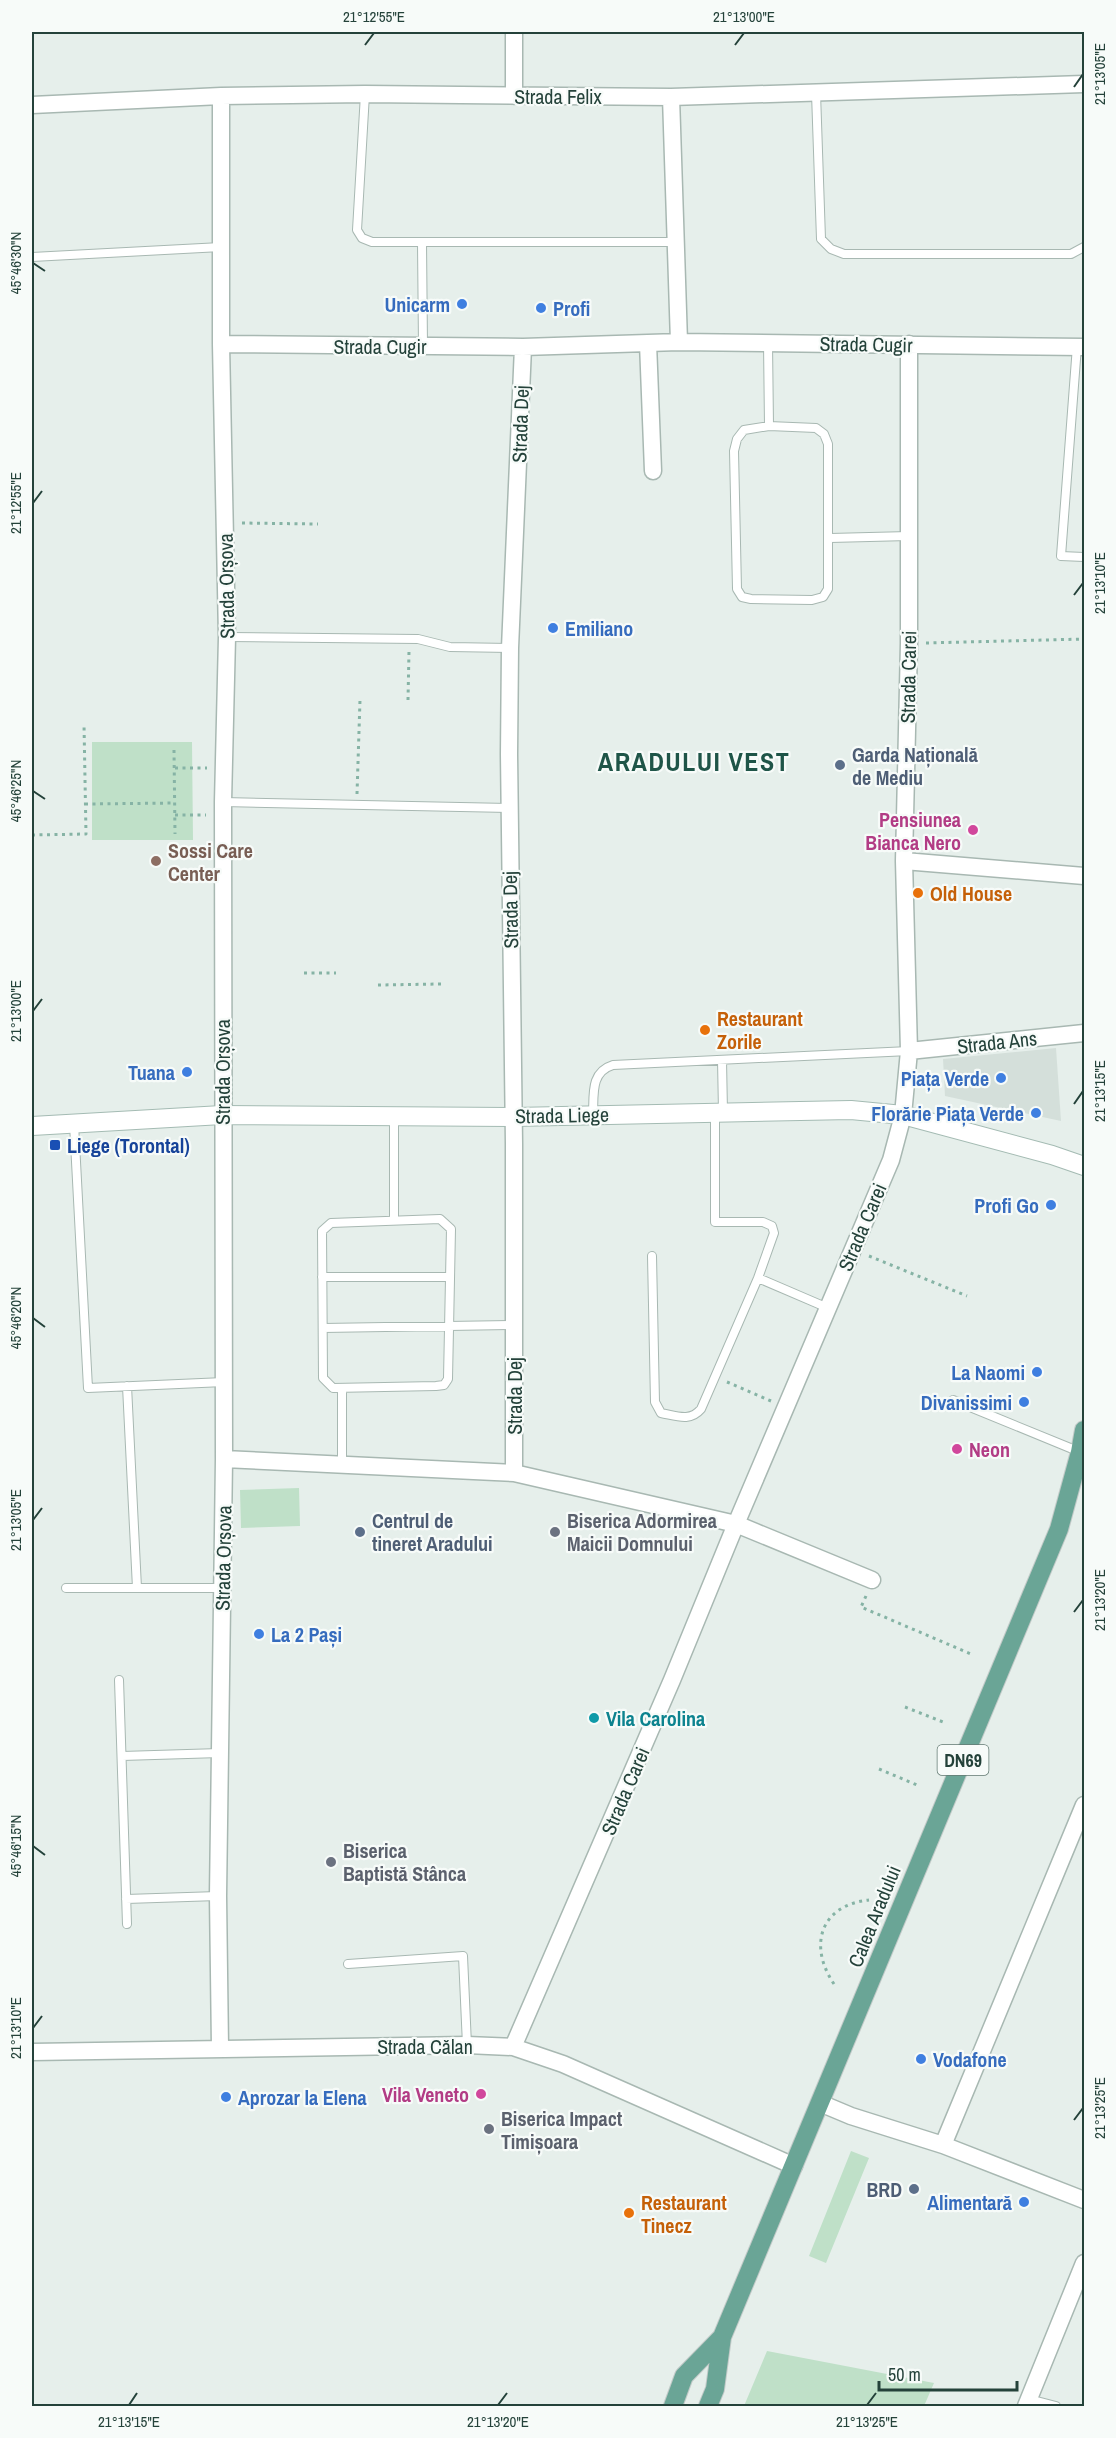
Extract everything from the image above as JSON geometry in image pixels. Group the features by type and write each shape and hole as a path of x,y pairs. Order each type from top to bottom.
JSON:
{"main road":[{"name":"Calea Aradului","path":"708,2406 715,2389 722,2337 1065,1511 1084,1430"},
{"name":"Calea Aradului","path":"1065,1511 1084,1486"},
{"name":"Calea Aradului","path":"673,2406 684,2376 722,2337"}],"street":[{"path":"514,32 514,96"},
{"name":"Strada Felix","path":"32,105 221,96 365,94 671,97 1084,84"},
{"name":"Strada Orșova","path":"220,2048 218,1896 224,1459 223,808 227,637 221,344 221,96"},
{"path":"671,97 679,342"},
{"name":"Strada Cugir","path":"221,344 523,347 679,342 1081,346"},
{"path":"648,343 653,471"},
{"name":"Strada Carei","path":"513,2047 672,1680 891,1160 903,1115 909,1051 904,861 909,644 909,344"},
{"name":"Strada Dej","path":"514,1473 510,648 523,347"},
{"path":"904,861 1084,876"},
{"name":"Strada Ans","path":"909,1051 1084,1033"},
{"name":"Strada Liege","path":"32,1126 222,1115 514,1117 851,1110 903,1115 1052,1155 1084,1166"},
{"path":"224,1459 514,1473 736,1524 872,1580"},
{"path":"943,2145 1084,1804"},
{"name":"Strada Călan","path":"32,2052 467,2045 513,2047 563,2064 794,2166"},
{"path":"820,2103 851,2116 943,2145 1084,2200"},
{"path":"1027,2403 1084,2263"}],"lane":[{"path":"816,93 821,239 831,249 844,254 1071,254 1084,247"},
{"path":"365,94 357,230 362,238 372,242 422,243 675,242"},
{"path":"422,243 423,346"},
{"path":"32,257 221,247"},
{"path":"768,343 769,426"},
{"path":"1081,346 1062,556 1084,557"},
{"path":"769,426 816,428 824,434 828,444 830,538 828,589 823,597 812,600 751,599 742,597 737,589 734,451 737,439 744,430 769,426"},
{"path":"830,538 909,536"},
{"path":"227,637 418,639 450,647 510,648"},
{"path":"223,808 357,805 509,808"},
{"path":"593,1114 594,1086 603,1068 613,1065 909,1051"},
{"path":"652,1256 656,1407 661,1413 688,1418 696,1416 701,1409 758,1278 774,1233 772,1226 763,1222 715,1222 722,1060"},
{"path":"394,1116 394,1220"},
{"path":"74,1124 88,1388 224,1382"},
{"path":"440,1219 451,1229 448,1379 444,1385 333,1388 323,1378 322,1231 331,1223 394,1220 440,1219"},
{"path":"322,1277 450,1276"},
{"path":"758,1278 828,1308"},
{"path":"323,1328 514,1325"},
{"path":"127,1386 137,1588"},
{"path":"342,1388 342,1464"},
{"path":"953,1400 1080,1452"},
{"path":"66,1588 222,1588"},
{"path":"119,1680 127,1924"},
{"path":"122,1756 220,1753"},
{"path":"126,1899 218,1896"},
{"path":"348,1964 462,1956 467,2045"},
{"path":"1027,2403 1056,2406"}],"path":[{"path":"225,523 318,524"},
{"path":"408,700 409,639"},
{"path":"909,644 1084,639"},
{"path":"357,805 360,700"},
{"path":"32,835 86,834 84,724"},
{"path":"174,750 175,834"},
{"path":"174,768 224,768"},
{"path":"85,804 175,803"},
{"path":"175,815 223,808"},
{"path":"304,973 336,974"},
{"path":"378,985 441,984"},
{"path":"853,1249 967,1296"},
{"path":"715,1377 786,1407"},
{"path":"872,1580 861,1607 971,1654"},
{"path":"905,1707 943,1722"},
{"path":"879,1769 917,1785"},
{"path":"834,1984 826,1973 820,1956 820,1938 827,1921 840,1908 857,1901 869,1900"}],"shaded area":[{"name":"Piața Verde","path":"1056,1048 1061,1121 945,1096 943,1059"}],"green space":[{"path":"92,742 192,742 193,840 92,840"},
{"path":"299,1488 300,1526 241,1528 240,1490"},
{"path":"851,2151 869,2158 826,2263 809,2256"},
{"path":"767,2351 934,2383 924,2406 744,2406"}],"place":[{"name":"Unicarm","path":"462,304"},
{"name":"Profi","path":"541,308"},
{"name":"Emiliano","path":"553,628"},
{"name":"Garda Națională de Mediu","path":"840,765"},
{"name":"Pensiunea Bianca Nero","path":"973,830"},
{"name":"Sossi Care Center","path":"156,861"},
{"name":"Old House","path":"918,893"},
{"name":"Restaurant Zorile","path":"705,1030"},
{"name":"Tuana","path":"187,1072"},
{"name":"Piața Verde","path":"1001,1078"},
{"name":"Florărie Piața Verde","path":"1036,1113"},
{"name":"Liege (Torontal)","path":"55,1145"},
{"name":"Profi Go","path":"1051,1205"},
{"name":"La Naomi","path":"1037,1372"},
{"name":"Divanissimi","path":"1024,1402"},
{"name":"Neon","path":"957,1449"},
{"name":"Centrul de tineret Aradului","path":"360,1532"},
{"name":"Biserica Adormirea Maicii Domnului","path":"555,1532"},
{"name":"La 2 Pași","path":"259,1634"},
{"name":"Vila Carolina","path":"594,1718"},
{"name":"Biserica Baptistă Stânca","path":"331,1862"},
{"name":"Vodafone","path":"921,2059"},
{"name":"Vila Veneto","path":"481,2094"},
{"name":"Aprozar la Elena","path":"226,2097"},
{"name":"Biserica Impact Timișoara","path":"489,2129"},
{"name":"BRD","path":"914,2189"},
{"name":"Alimentară","path":"1024,2202"},
{"name":"Restaurant Tinecz","path":"629,2213"}],"district":[{"name":"ARADULUI VEST","path":"694,761"}]}
